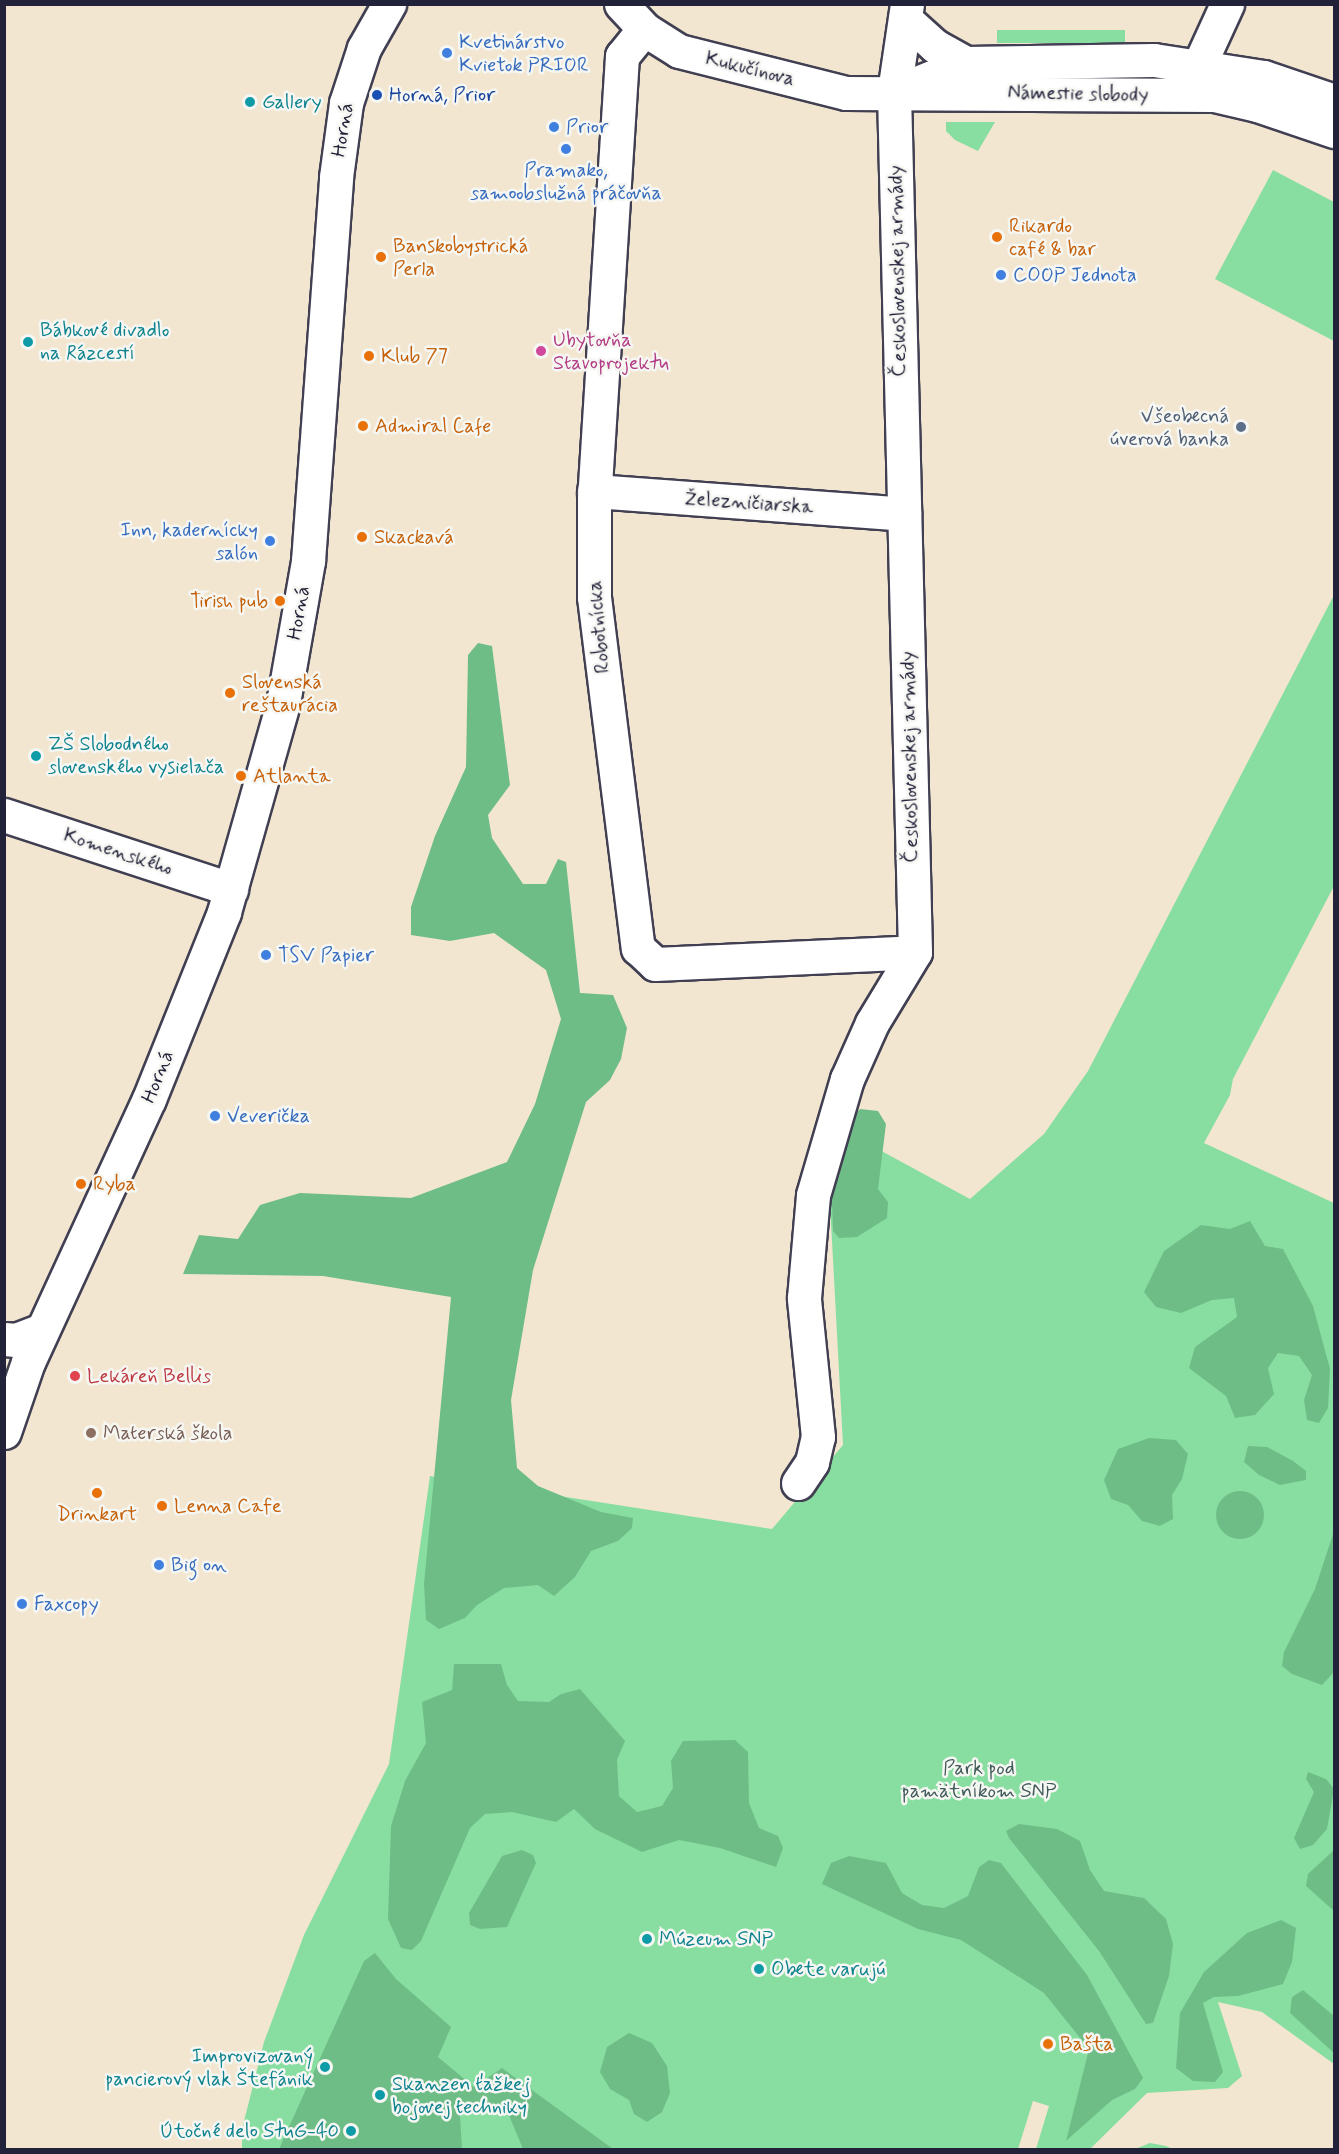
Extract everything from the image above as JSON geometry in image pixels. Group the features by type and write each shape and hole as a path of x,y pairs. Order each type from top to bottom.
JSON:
{"street":[{"name":"Horná","path":"4,1432 42,1330 150,1099 231,889 283,703 308,561 335,188 346,103 364,48 389,4"},
{"name":"Kukučínova","path":"621,4 644,29 679,51 846,93 894,92"},
{"path":"1193,80 1227,4"},
{"name":"Námestie slobody","path":"906,12 935,46 966,63"},
{"name":"Československej armády","path":"906,12 894,92 915,951"},
{"name":"Robotnícka","path":"644,29 622,56 594,491 594,597 638,948 655,964 915,951"},
{"name":"Námestie slobody","path":"894,92 966,63 1154,60 1193,80 1214,95 1257,105 1335,131"},
{"name":"Námestie slobody","path":"894,92 1264,77 1335,101"},
{"name":"Železničiarska","path":"594,491 904,514"},
{"name":"Komenského","path":"4,816 231,889"},
{"path":"798,1483 812,1462 818,1437 804,1298 813,1195 847,1079 872,1023 915,951"},
{"path":"4,1339 42,1330"}],"green space":[{"path":"997,30 1125,30 1125,43 997,43"},
{"path":"946,122 995,122 978,151 955,140 946,131"},
{"path":"1273,170 1334,202 1334,341 1215,279"},
{"name":"Park pod pamätníkom SNP","path":"1334,595 1334,886 1233,1079 1230,1095 1204,1143 1334,1203 1334,2064 1262,2012 1218,2002 1242,2076 1228,2088 1147,2093 1090,2149 1036,2149 1049,2106 1033,2101 1018,2149 242,2150 242,2129 264,2042 304,1935 389,1764 430,1476 772,1529 843,1445 830,1204 874,1147 970,1199 1044,1134 1088,1071"},
{"path":"478,643 492,646 510,785 488,815 492,838 523,884 546,884 558,859 566,862 580,993 613,995 627,1028 621,1059 610,1080 586,1102 533,1270 511,1400 517,1468 538,1486 601,1512 633,1518 632,1528 618,1541 591,1551 575,1577 554,1596 538,1585 504,1588 477,1605 465,1618 439,1629 426,1620 424,1584 451,1297 323,1276 183,1274 199,1235 238,1239 260,1205 300,1193 411,1198 507,1162 535,1104 561,1019 546,970 494,933 450,941 411,935 411,907 435,836 466,767 468,655"},
{"path":"860,1109 878,1111 886,1124 878,1189 888,1202 887,1218 857,1237 839,1238 833,1231 831,1175 849,1120"},
{"path":"1250,1221 1265,1246 1283,1249 1313,1306 1330,1369 1328,1408 1319,1423 1307,1420 1304,1400 1312,1375 1299,1356 1278,1353 1268,1368 1274,1394 1255,1415 1235,1418 1226,1396 1189,1368 1195,1347 1237,1317 1234,1298 1212,1300 1181,1313 1156,1307 1144,1292 1164,1251 1201,1225 1230,1229"},
{"path":"1149,1438 1176,1440 1188,1454 1182,1479 1172,1495 1173,1519 1160,1526 1142,1521 1128,1505 1111,1499 1104,1480 1118,1449"},
{"path":"1248,1446 1267,1447 1293,1461 1306,1471 1306,1480 1280,1485 1259,1475 1244,1462"},
{"path":"1235,1491 1245,1491 1260,1501 1264,1515 1263,1524 1254,1535 1245,1539 1235,1539 1220,1529 1216,1520 1216,1510 1226,1495"},
{"path":"1334,1531 1334,1672 1322,1685 1292,1674 1282,1666 1284,1652 1315,1589"},
{"path":"454,1664 501,1664 507,1685 518,1701 549,1702 561,1694 580,1689 625,1741 617,1760 619,1796 637,1812 662,1806 673,1788 671,1761 683,1741 735,1740 748,1752 749,1803 759,1828 778,1836 783,1848 776,1867 720,1848 679,1840 642,1852 595,1829 574,1809 556,1822 512,1812 485,1814 470,1828 421,1941 412,1950 401,1948 388,1919 391,1826 405,1781 426,1743 422,1702 452,1690"},
{"path":"1308,1772 1326,1779 1334,1789 1327,1829 1313,1845 1300,1849 1294,1838 1314,1792 1306,1779"},
{"path":"1019,1824 1057,1829 1080,1841 1090,1870 1104,1891 1144,1898 1166,1919 1173,1944 1169,1976 1153,2023 1146,2024 1099,1951 1009,1838 1006,1831"},
{"path":"522,1850 533,1855 536,1863 507,1927 480,1929 470,1925 469,1913 502,1856"},
{"path":"1334,1850 1334,1911 1306,1886 1308,1874"},
{"path":"849,1856 886,1863 902,1893 922,1905 944,1908 968,1896 979,1867 989,1860 1001,1863 1087,1975 1143,2078 1135,2089 1112,2100 1066,2141 1089,2049 1044,1993 961,1940 918,1929 822,1884 831,1863"},
{"path":"1281,1920 1296,1928 1292,1962 1283,1984 1238,1996 1214,1997 1203,2003 1223,2072 1215,2082 1193,2081 1176,2068 1180,2013 1204,1972 1247,1933"},
{"path":"375,1953 396,1979 451,2027 438,2057 474,2087 502,2068 613,2149 523,2149 508,2113 482,2102 460,2116 462,2149 279,2149 364,1961"},
{"path":"1303,1990 1334,2016 1334,2053 1290,2013 1292,1997"},
{"path":"629,2033 652,2043 667,2066 670,2093 662,2112 647,2122 634,2114 629,2100 610,2089 600,2072 607,2047"},
{"path":"1150,2143 1166,2146 1173,2149 1135,2149"}],"place":[{"name":"Kvetinárstvo Kvietok PRIOR","path":"447,53"},
{"name":"Horná, Prior","path":"377,95"},
{"name":"Gallery","path":"250,102"},
{"name":"Prior","path":"554,127"},
{"name":"Pramako, samoobslužná práčovňa","path":"566,149"},
{"name":"Rikardo café & bar","path":"997,237"},
{"name":"Banskobystrická Perla","path":"381,257"},
{"name":"COOP Jednota","path":"1001,275"},
{"name":"Bábkové divadlo na Rázcestí","path":"28,342"},
{"name":"Ubytovňa Stavoprojektu","path":"541,351"},
{"name":"Klub 77","path":"369,356"},
{"name":"Admiral Cafe","path":"363,426"},
{"name":"Všeobecná úverová banka","path":"1241,427"},
{"name":"Skackavá","path":"362,537"},
{"name":"Inn, kadernícky salón","path":"270,541"},
{"name":"Tirish pub","path":"280,601"},
{"name":"Slovenská reštaurácia","path":"230,693"},
{"name":"ZŠ Slobodného slovenského vysielača","path":"36,756"},
{"name":"Atlanta","path":"241,776"},
{"name":"TSV Papier","path":"266,955"},
{"name":"Veverička","path":"215,1116"},
{"name":"Ryba","path":"81,1184"},
{"name":"Lekáreň Bellis","path":"75,1376"},
{"name":"Materská škola","path":"91,1433"},
{"name":"Drinkart","path":"97,1493"},
{"name":"Lenna Cafe","path":"162,1506"},
{"name":"Big on","path":"159,1565"},
{"name":"Faxcopy","path":"22,1604"},
{"name":"Múzeum SNP","path":"647,1939"},
{"name":"Obete varujú","path":"759,1969"},
{"name":"Bašta","path":"1048,2044"},
{"name":"Improvizovaný pancierový vlak Štefánik","path":"325,2067"},
{"name":"Skanzen ťažkej bojovej techniky","path":"380,2095"},
{"name":"Útočné delo StuG-40","path":"351,2131"}]}
